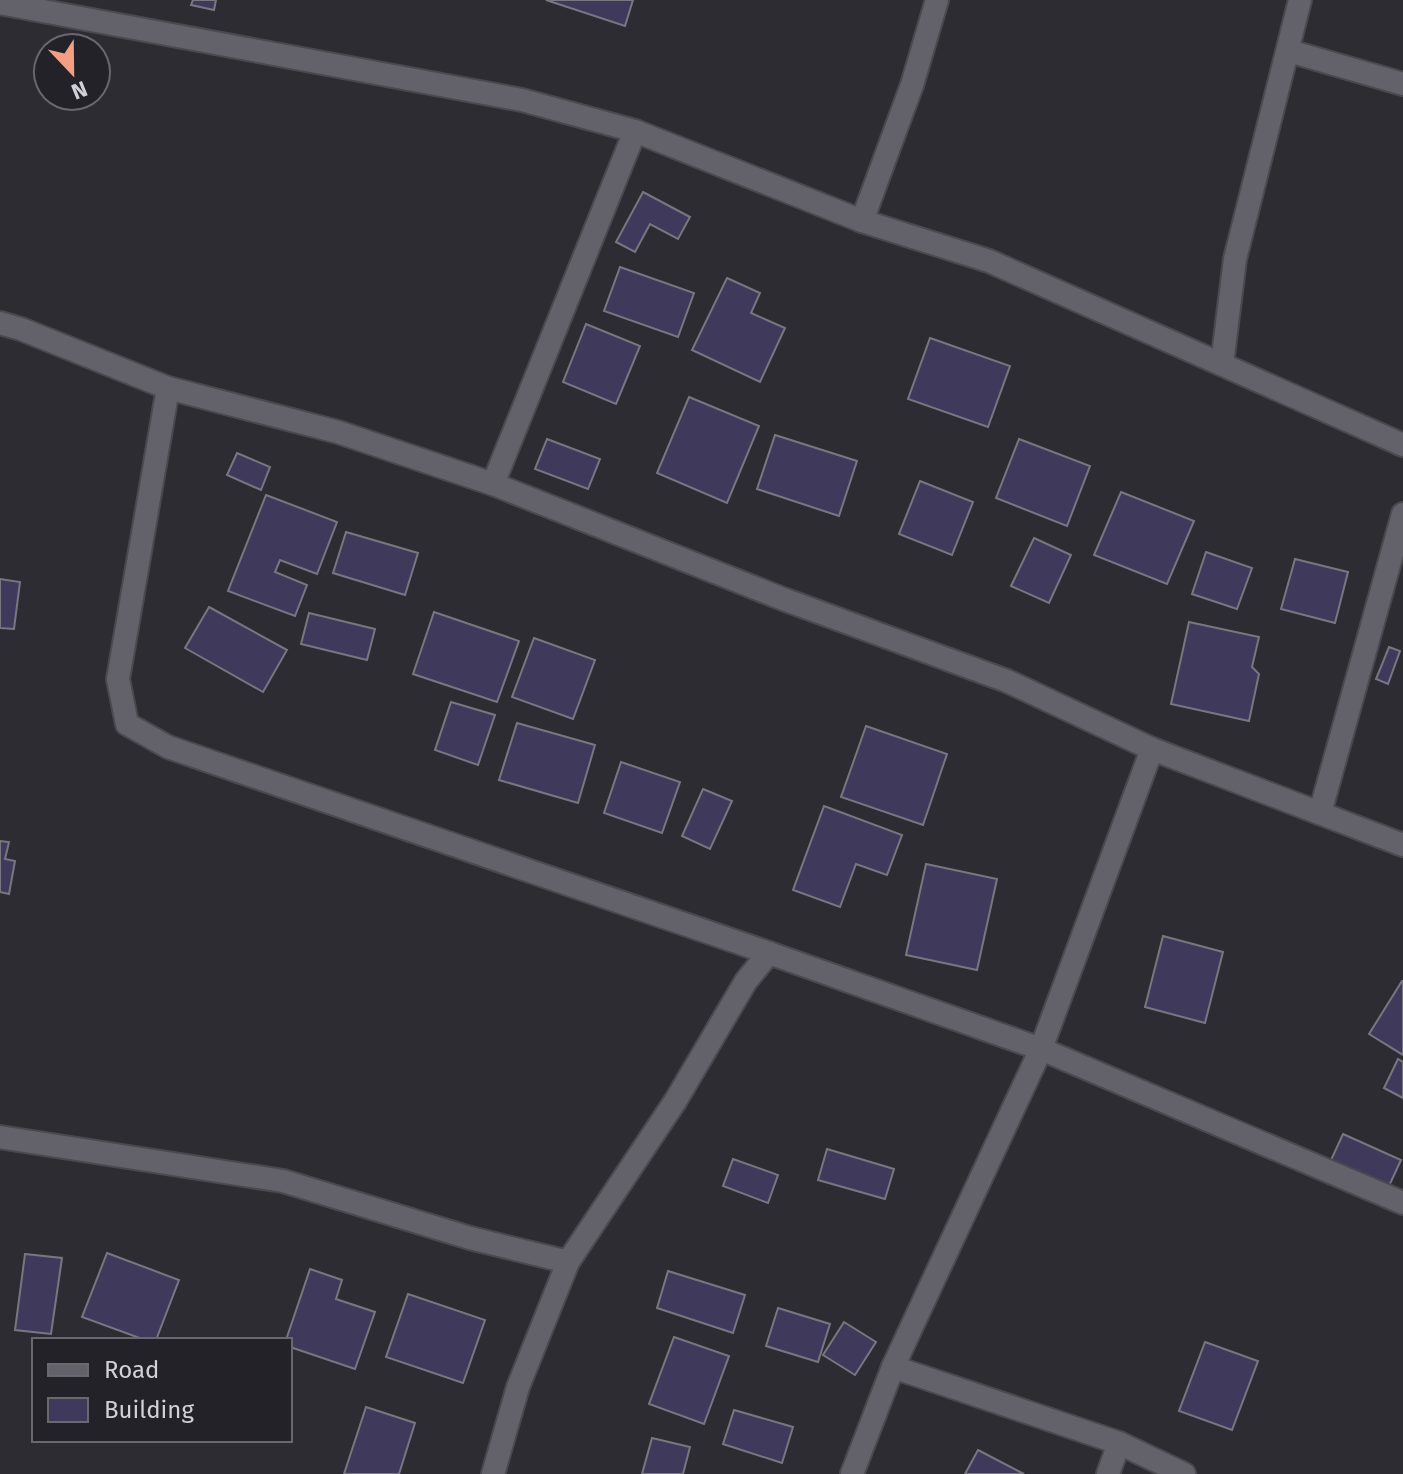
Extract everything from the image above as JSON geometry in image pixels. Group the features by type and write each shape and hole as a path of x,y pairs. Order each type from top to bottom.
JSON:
{"street":[{"path":"862,221 912,85 937,0"},
{"path":"1222,364 1235,259 1300,0"},
{"path":"0,3 522,100 635,131 862,221 989,261 1403,445"},
{"path":"1289,51 1403,84"},
{"path":"493,484 635,131"},
{"path":"0,323 168,388 338,432 493,484 768,593 1007,681 1152,749 1403,845"},
{"path":"168,388 118,679 127,724 168,747 1041,1049 1403,1203"},
{"path":"1320,813 1403,514"},
{"path":"852,1474 893,1367 1041,1049 1152,749"},
{"path":"493,1474 518,1387 568,1262 676,1100 746,981 769,953"},
{"path":"0,1137 283,1181 470,1238 568,1262"},
{"path":"893,1367 1119,1443 1184,1474"},
{"path":"1108,1474 1119,1443"}],"building":[{"path":"193,0 216,0 214,10 191,5"},
{"path":"546,0 633,0 625,26"},
{"path":"643,192 690,217 678,239 650,224 635,252 616,242"},
{"path":"620,267 694,293 678,337 604,311"},
{"path":"727,278 760,293 751,313 785,328 760,382 692,350"},
{"path":"586,324 640,346 616,404 563,382"},
{"path":"930,338 1010,366 988,427 908,399"},
{"path":"689,397 759,426 727,503 657,473"},
{"path":"775,435 857,461 839,516 757,489"},
{"path":"547,439 600,459 588,489 535,469"},
{"path":"1019,439 1090,466 1067,526 996,498"},
{"path":"237,453 270,467 261,490 227,475"},
{"path":"920,481 973,502 952,555 899,534"},
{"path":"1121,492 1194,521 1167,584 1094,555"},
{"path":"266,495 337,522 317,574 280,560 275,572 307,585 295,616 228,591"},
{"path":"346,532 418,553 405,595 333,573"},
{"path":"1034,538 1071,555 1049,603 1011,586"},
{"path":"1206,552 1252,568 1237,609 1192,594"},
{"path":"1295,559 1348,572 1335,623 1281,609"},
{"path":"0,579 20,582 14,629 0,628"},
{"path":"209,607 287,650 263,692 185,648"},
{"path":"434,612 519,641 497,702 413,674"},
{"path":"309,613 375,629 367,660 301,644"},
{"path":"1189,622 1259,637 1252,667 1259,674 1249,721 1171,704"},
{"path":"534,638 595,660 573,719 512,697"},
{"path":"1389,647 1400,651 1388,684 1376,679"},
{"path":"451,702 495,715 478,765 435,750"},
{"path":"517,723 595,745 578,803 499,780"},
{"path":"866,726 947,754 923,825 841,797"},
{"path":"621,762 680,782 662,833 604,813"},
{"path":"703,789 732,801 710,849 682,836"},
{"path":"824,806 902,835 887,875 856,864 840,907 793,890"},
{"path":"0,841 9,842 5,859 15,861 9,894 0,892"},
{"path":"926,864 997,879 977,970 906,955"},
{"path":"1163,936 1223,952 1205,1023 1145,1007"},
{"path":"1403,981 1403,1055 1369,1034"},
{"path":"1398,1059 1403,1062 1403,1098 1384,1088"},
{"path":"1343,1134 1401,1160 1389,1186 1331,1160"},
{"path":"827,1149 894,1169 885,1199 818,1180"},
{"path":"733,1159 778,1175 768,1203 723,1186"},
{"path":"107,1253 179,1280 157,1338 140,1338 82,1317"},
{"path":"25,1254 62,1258 51,1334 15,1330"},
{"path":"310,1269 342,1280 336,1299 375,1312 355,1369 292,1348 292,1338 287,1338"},
{"path":"668,1271 745,1295 733,1333 657,1308"},
{"path":"408,1294 485,1320 463,1383 386,1357"},
{"path":"778,1308 830,1324 818,1362 766,1346"},
{"path":"844,1322 876,1342 855,1375 823,1355"},
{"path":"674,1337 729,1356 704,1424 649,1404"},
{"path":"1205,1342 1258,1361 1232,1430 1179,1411"},
{"path":"366,1407 415,1423 399,1474 344,1474"},
{"path":"734,1410 793,1427 782,1463 723,1444"},
{"path":"652,1438 690,1447 683,1474 642,1474"},
{"path":"978,1450 1024,1474 965,1474"}]}
